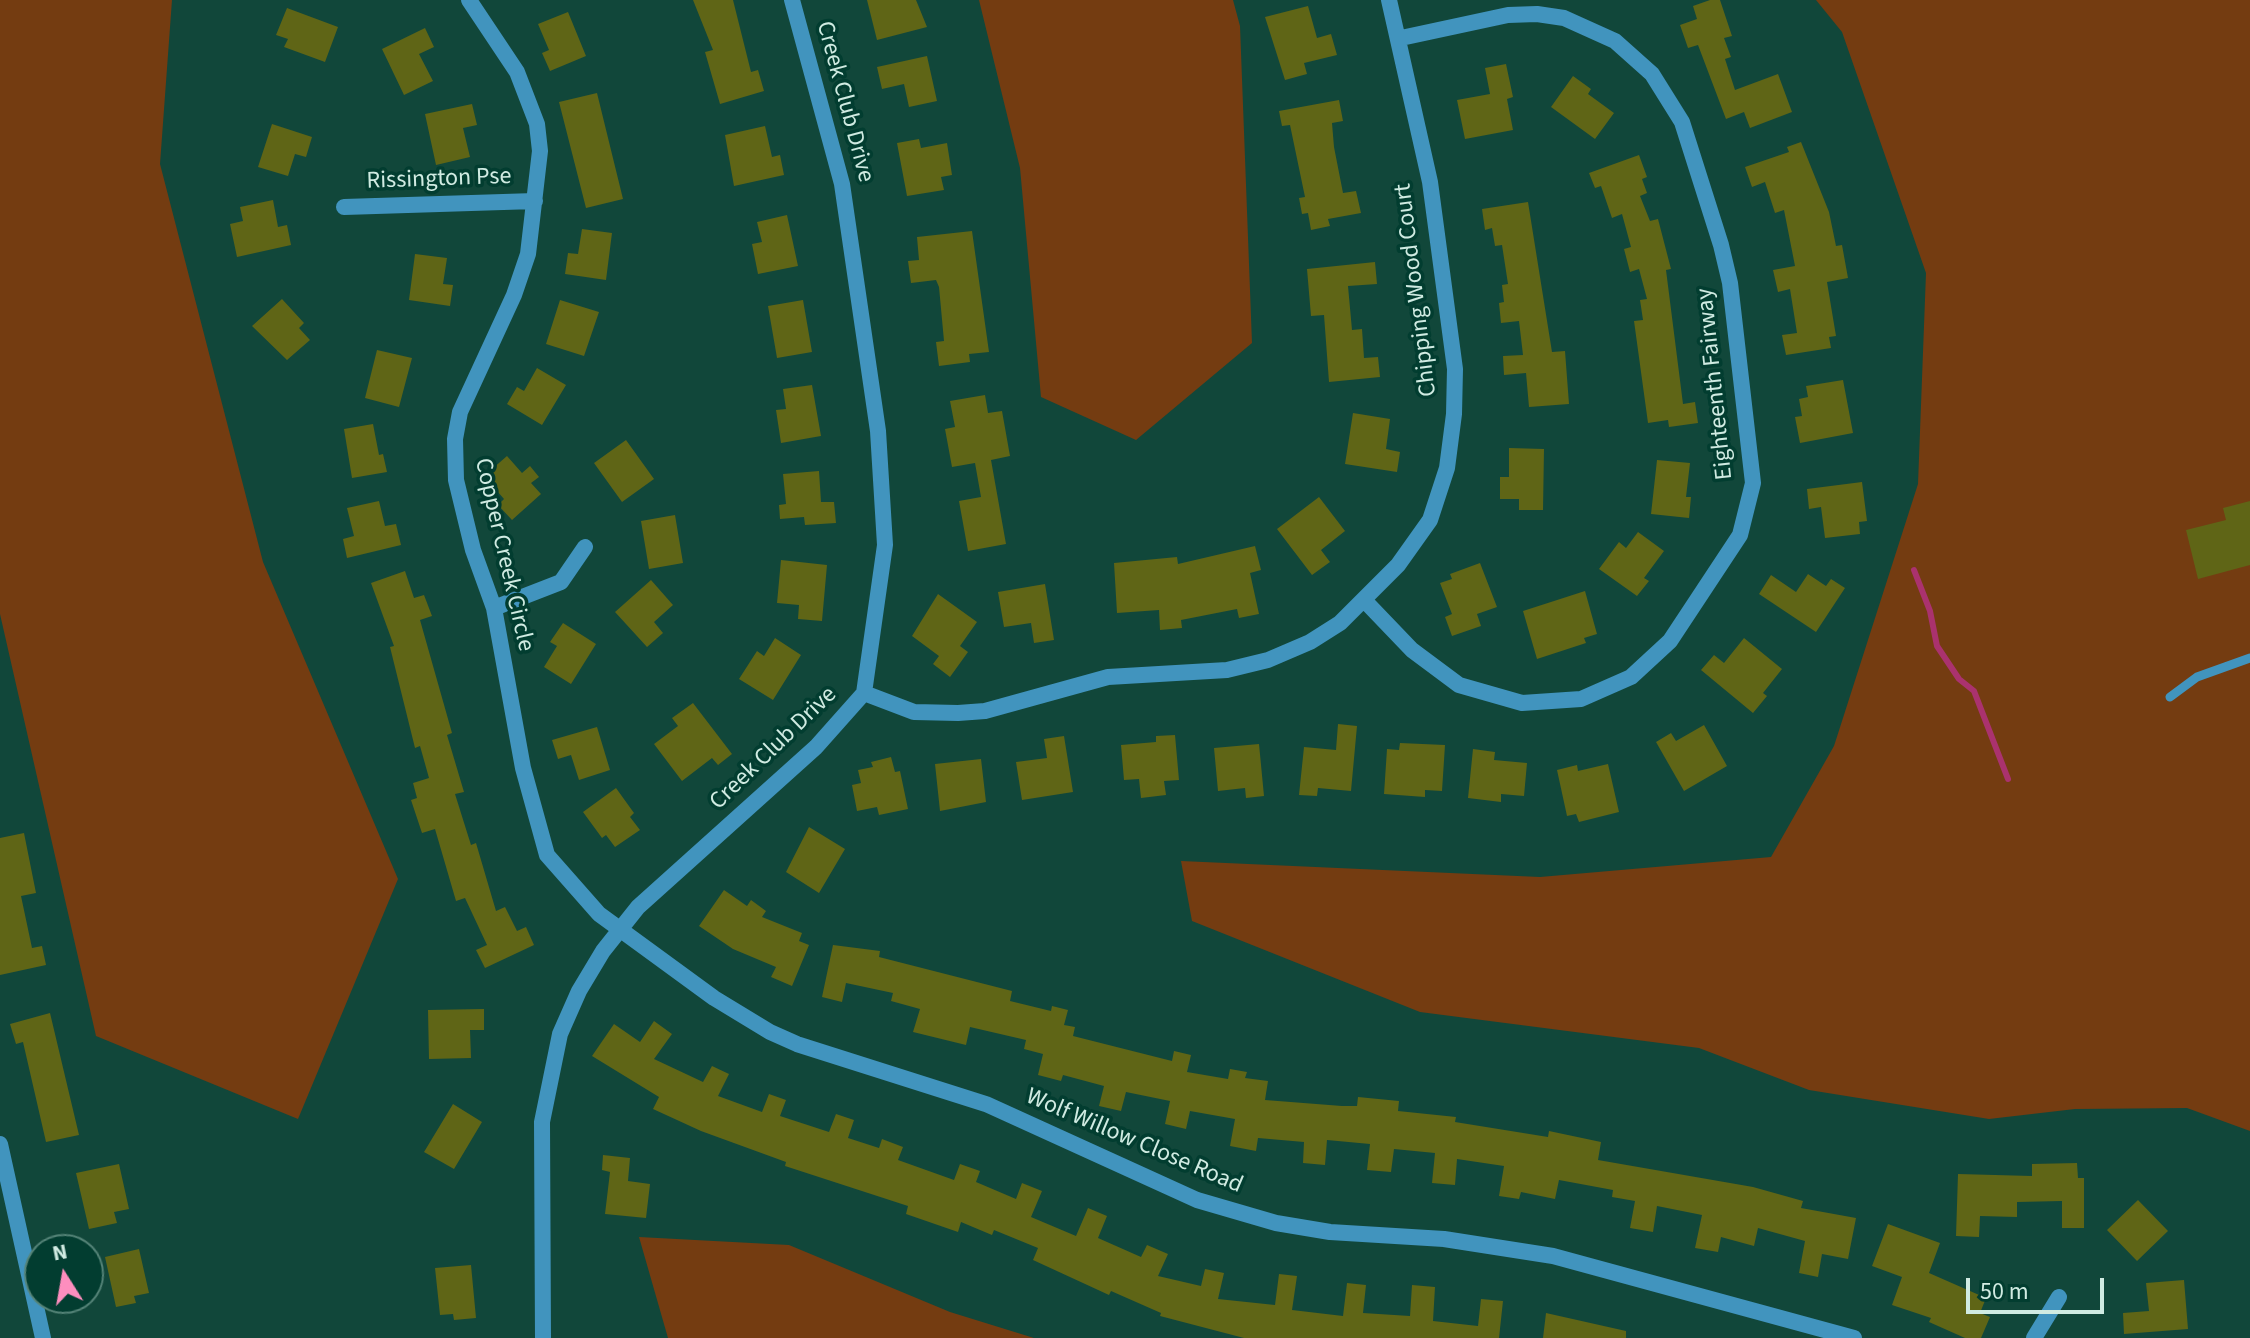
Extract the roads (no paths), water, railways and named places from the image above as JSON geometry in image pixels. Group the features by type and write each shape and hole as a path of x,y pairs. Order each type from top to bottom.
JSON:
{"street":[{"name":"Copper Creek Circle","path":"469,0 503,48 528,97 540,151 528,254 484,363 469,386 455,439 456,480 473,550 494,608 523,768 547,855 599,914 620,927"},
{"name":"Creek Club Drive","path":"543,1338 540,1166 548,1079 560,1034 579,991 620,927 816,747 864,693 885,545 878,431 842,184 792,0"},
{"name":"Chipping Wood Court","path":"864,693 914,712 958,713 985,711 1108,677 1227,670 1268,660 1310,642 1340,623 1398,565 1430,520 1447,468 1454,414 1455,369 1430,182 1401,38 1389,0"},
{"name":"Eighteenth Fairway","path":"1365,601 1412,650 1459,685 1522,703 1581,699 1631,677 1670,641 1740,535 1753,483 1730,283 1707,194 1682,122 1660,84 1615,41 1564,18 1508,15 1401,38"},
{"name":"Rissington Pse","path":"344,207 535,201"},
{"path":"494,608 561,582 585,547"},
{"name":"Wolf Willow Close Road","path":"620,927 714,998 770,1032 797,1044 986,1104 1197,1200 1276,1223 1330,1232 1444,1239 1553,1256 1854,1338"},
{"path":"0,1144 43,1338"},
{"path":"2034,1338 2059,1297"}],"lane":[{"path":"2170,697 2197,677 2250,658"}],"waterway":[{"path":"1914,570 1930,611 1937,646 1959,679 1974,691 2008,779"}]}
